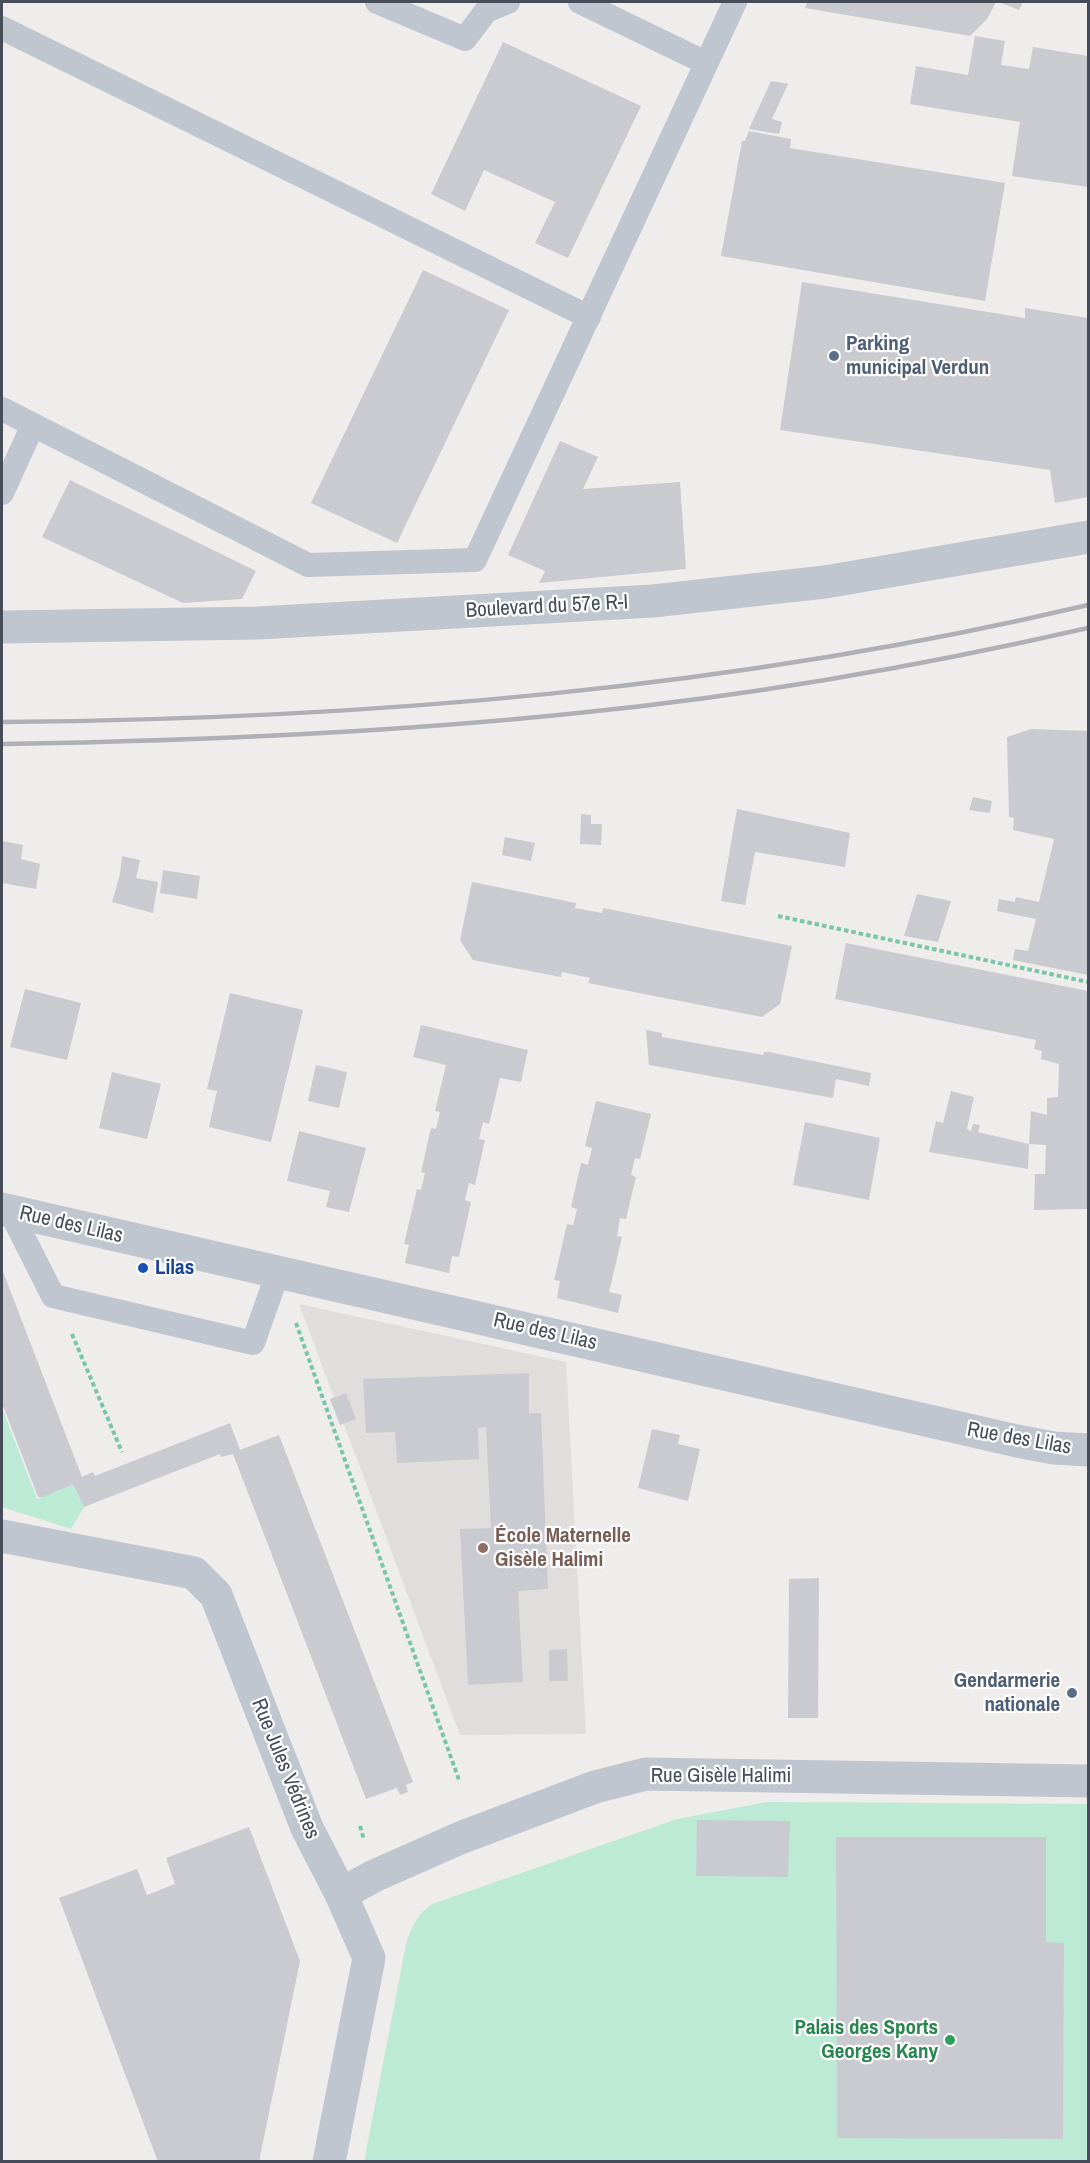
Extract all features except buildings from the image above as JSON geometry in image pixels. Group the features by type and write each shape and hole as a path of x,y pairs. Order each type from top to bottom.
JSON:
{"street":[{"name":"Boulevard du 57e R-I","path":"2,627 258,623 653,601 825,582 1089,537"},
{"name":"Rue des Lilas","path":"6,1210 1017,1441 1054,1448 1089,1450"},
{"name":"Rue Jules Védrines","path":"2,1536 194,1573 216,1595 307,1828 341,1894 369,1958 329,2162"},
{"name":"Rue Gisèle Halimi","path":"341,1894 374,1876 460,1838 595,1787 646,1774 1083,1781"}],"lane":[{"path":"377,2 465,39 486,11 508,2"},
{"path":"580,2 706,63"},
{"path":"2,409 308,565 475,560 735,2"},
{"path":"2,28 588,317"},
{"path":"2,493 33,425"},
{"path":"6,1210 53,1296 253,1343 287,1274"}],"path":[{"path":"778,916 1089,982"},
{"path":"287,1274 289,1305 459,1780"},
{"path":"53,1296 69,1327 122,1452"}],"shaded area":[{"name":"École Maternelle Gisèle Halimi","path":"299,1304 566,1362 586,1734 460,1735"}],"green space":[{"path":"2,1408 37,1499 73,1484 84,1507 71,1529 2,1507"},
{"path":"767,1802 1088,1804 1088,2161 364,2162 406,1944 422,1912 432,1904 677,1819"}],"railway":[{"path":"2,722 139,720 275,714 412,706 548,694 684,678 820,658 954,634 1088,605"},
{"path":"2,744 290,735 434,726 578,713 771,689 962,655 1088,628"}],"place":[{"name":"Parking municipal Verdun","path":"834,356"},
{"name":"Lilas","path":"143,1268"},
{"name":"École Maternelle Gisèle Halimi","path":"483,1548"},
{"name":"Gendarmerie nationale","path":"1072,1693"},
{"name":"Palais des Sports Georges Kany","path":"950,2040"}]}
